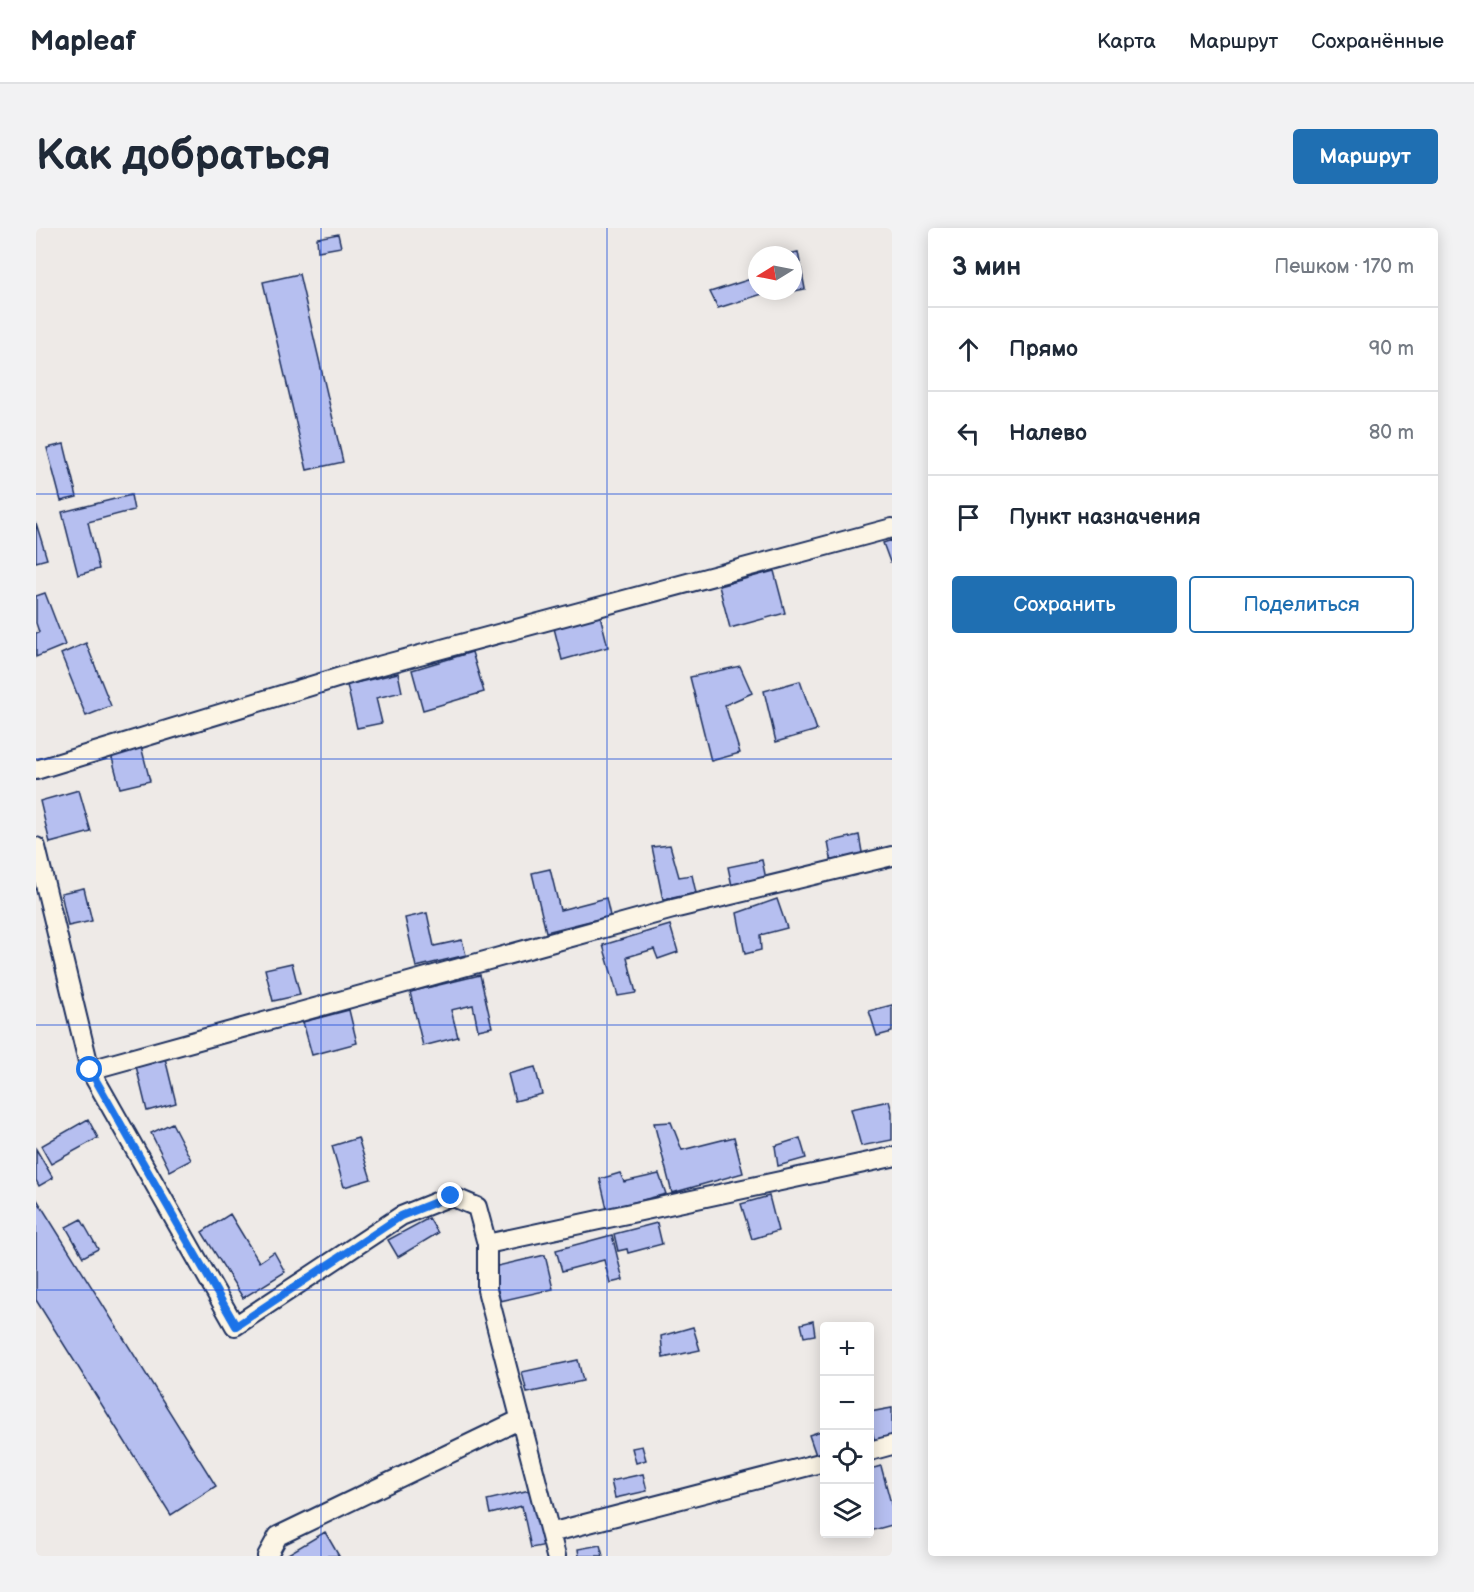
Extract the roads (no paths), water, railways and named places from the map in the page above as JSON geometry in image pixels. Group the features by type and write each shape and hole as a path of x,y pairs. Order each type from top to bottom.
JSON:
{"street":[{"path":"36,770 360,671 892,528"},
{"path":"36,847 90,1070 236,1326 401,1216 451,1196 477,1208 487,1244 488,1290 556,1556"},
{"path":"90,1070 674,909 892,856"},
{"path":"487,1244 892,1158"},
{"path":"267,1556 278,1536 521,1419"},
{"path":"874,1450 892,1445"},
{"path":"550,1533 820,1463"}]}
